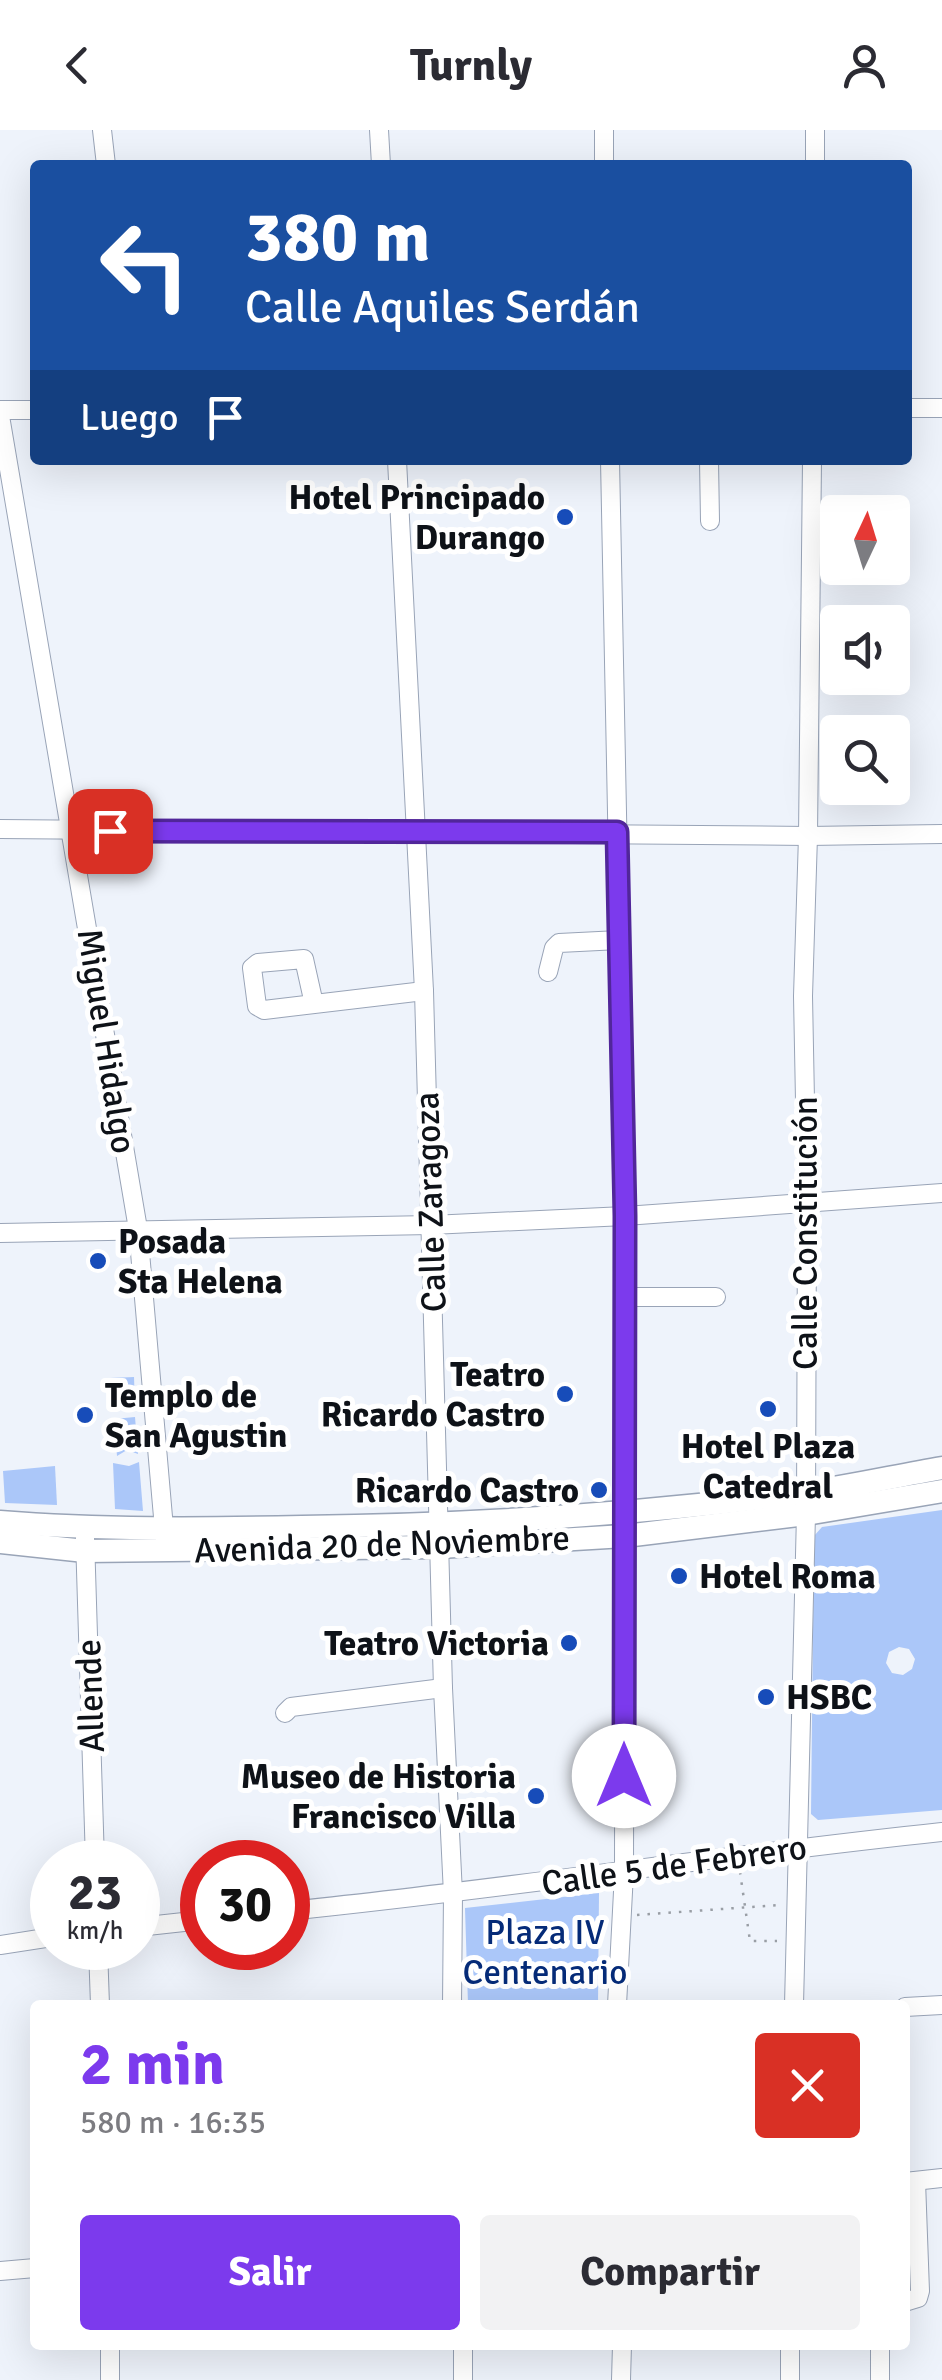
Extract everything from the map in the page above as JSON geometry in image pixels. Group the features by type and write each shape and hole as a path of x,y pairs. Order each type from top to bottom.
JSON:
{"main road":[{"name":"Avenida 20 de Noviembre","path":"805,1503 942,1468"},
{"name":"Avenida 20 de Noviembre","path":"0,1542 439,1536 625,1524 942,1490"},
{"name":"Avenida 20 de Noviembre","path":"0,1522 85,1540"}],"street":[{"path":"102,130 105,160"},
{"path":"379,130 381,160"},
{"path":"604,130 604,160"},
{"path":"815,130 815,160"},
{"path":"912,408 942,408"},
{"path":"0,413 30,410"},
{"name":"Miguel Hidalgo","path":"0,413 138,1229 164,1540"},
{"name":"Calle Zaragoza","path":"398,465 424,992 443,1688 453,1894 452,2000"},
{"path":"610,465 625,1216 624,1873 616,2000"},
{"path":"709,465 710,520"},
{"name":"Calle Constitución","path":"794,2000 805,1503 807,1204 802,996 808,836 812,465"},
{"path":"0,829 942,834"},
{"path":"548,972 554,948 559,944 619,940"},
{"path":"314,1004 424,992"},
{"path":"0,1232 431,1225 625,1216 942,1193"},
{"path":"625,1297 716,1296"},
{"name":"Allende","path":"85,1540 94,1840"},
{"path":"286,1712 292,1707 443,1688"},
{"name":"Calle 5 de Febrero","path":"310,1909 942,1832"},
{"path":"0,1945 30,1941"},
{"path":"99,1970 100,2000"},
{"path":"910,2007 942,2005"},
{"path":"910,2300 918,2298 920,2291 910,2181 942,2178"},
{"path":"0,2271 30,2268"},
{"path":"110,2350 110,2380"},
{"path":"463,2350 463,2380"},
{"path":"622,2350 622,2380"},
{"path":"790,2350 790,2380"},
{"path":"880,2350 880,2380"}],"path":[{"path":"737,1855 750,1940 756,1943 796,1939"},
{"path":"621,1916 798,1904"}],"green space":[{"path":"134,1377 135,1406 112,1407 110,1378"},
{"path":"135,1417 138,1454 127,1450 117,1456 114,1419"},
{"path":"139,1462 143,1511 115,1509 113,1463 129,1466"},
{"path":"55,1466 57,1505 5,1503 3,1471"},
{"path":"942,1510 942,1810 818,1820 811,1814 814,1536 822,1527","holes":["899,1647 909,1649 915,1659 912,1669 903,1675 892,1673 886,1663 889,1652"]},
{"name":"Plaza IV Centenario","path":"599,1893 598,2000 468,2000 465,1908"}],"place":[{"name":"Hotel Principado Durango","path":"565,517"},
{"name":"Posada Sta Helena","path":"98,1261"},
{"name":"Teatro Ricardo Castro","path":"565,1394"},
{"name":"Hotel Plaza Catedral","path":"768,1409"},
{"name":"Templo de San Agustin","path":"85,1415"},
{"name":"Ricardo Castro","path":"599,1490"},
{"name":"Hotel Roma","path":"679,1576"},
{"name":"Teatro Victoria","path":"569,1643"},
{"name":"HSBC","path":"766,1697"},
{"name":"Museo de Historia Francisco Villa","path":"536,1796"}],"route":[{"path":"110,831 617,832 625,1216 624,1776"}]}
